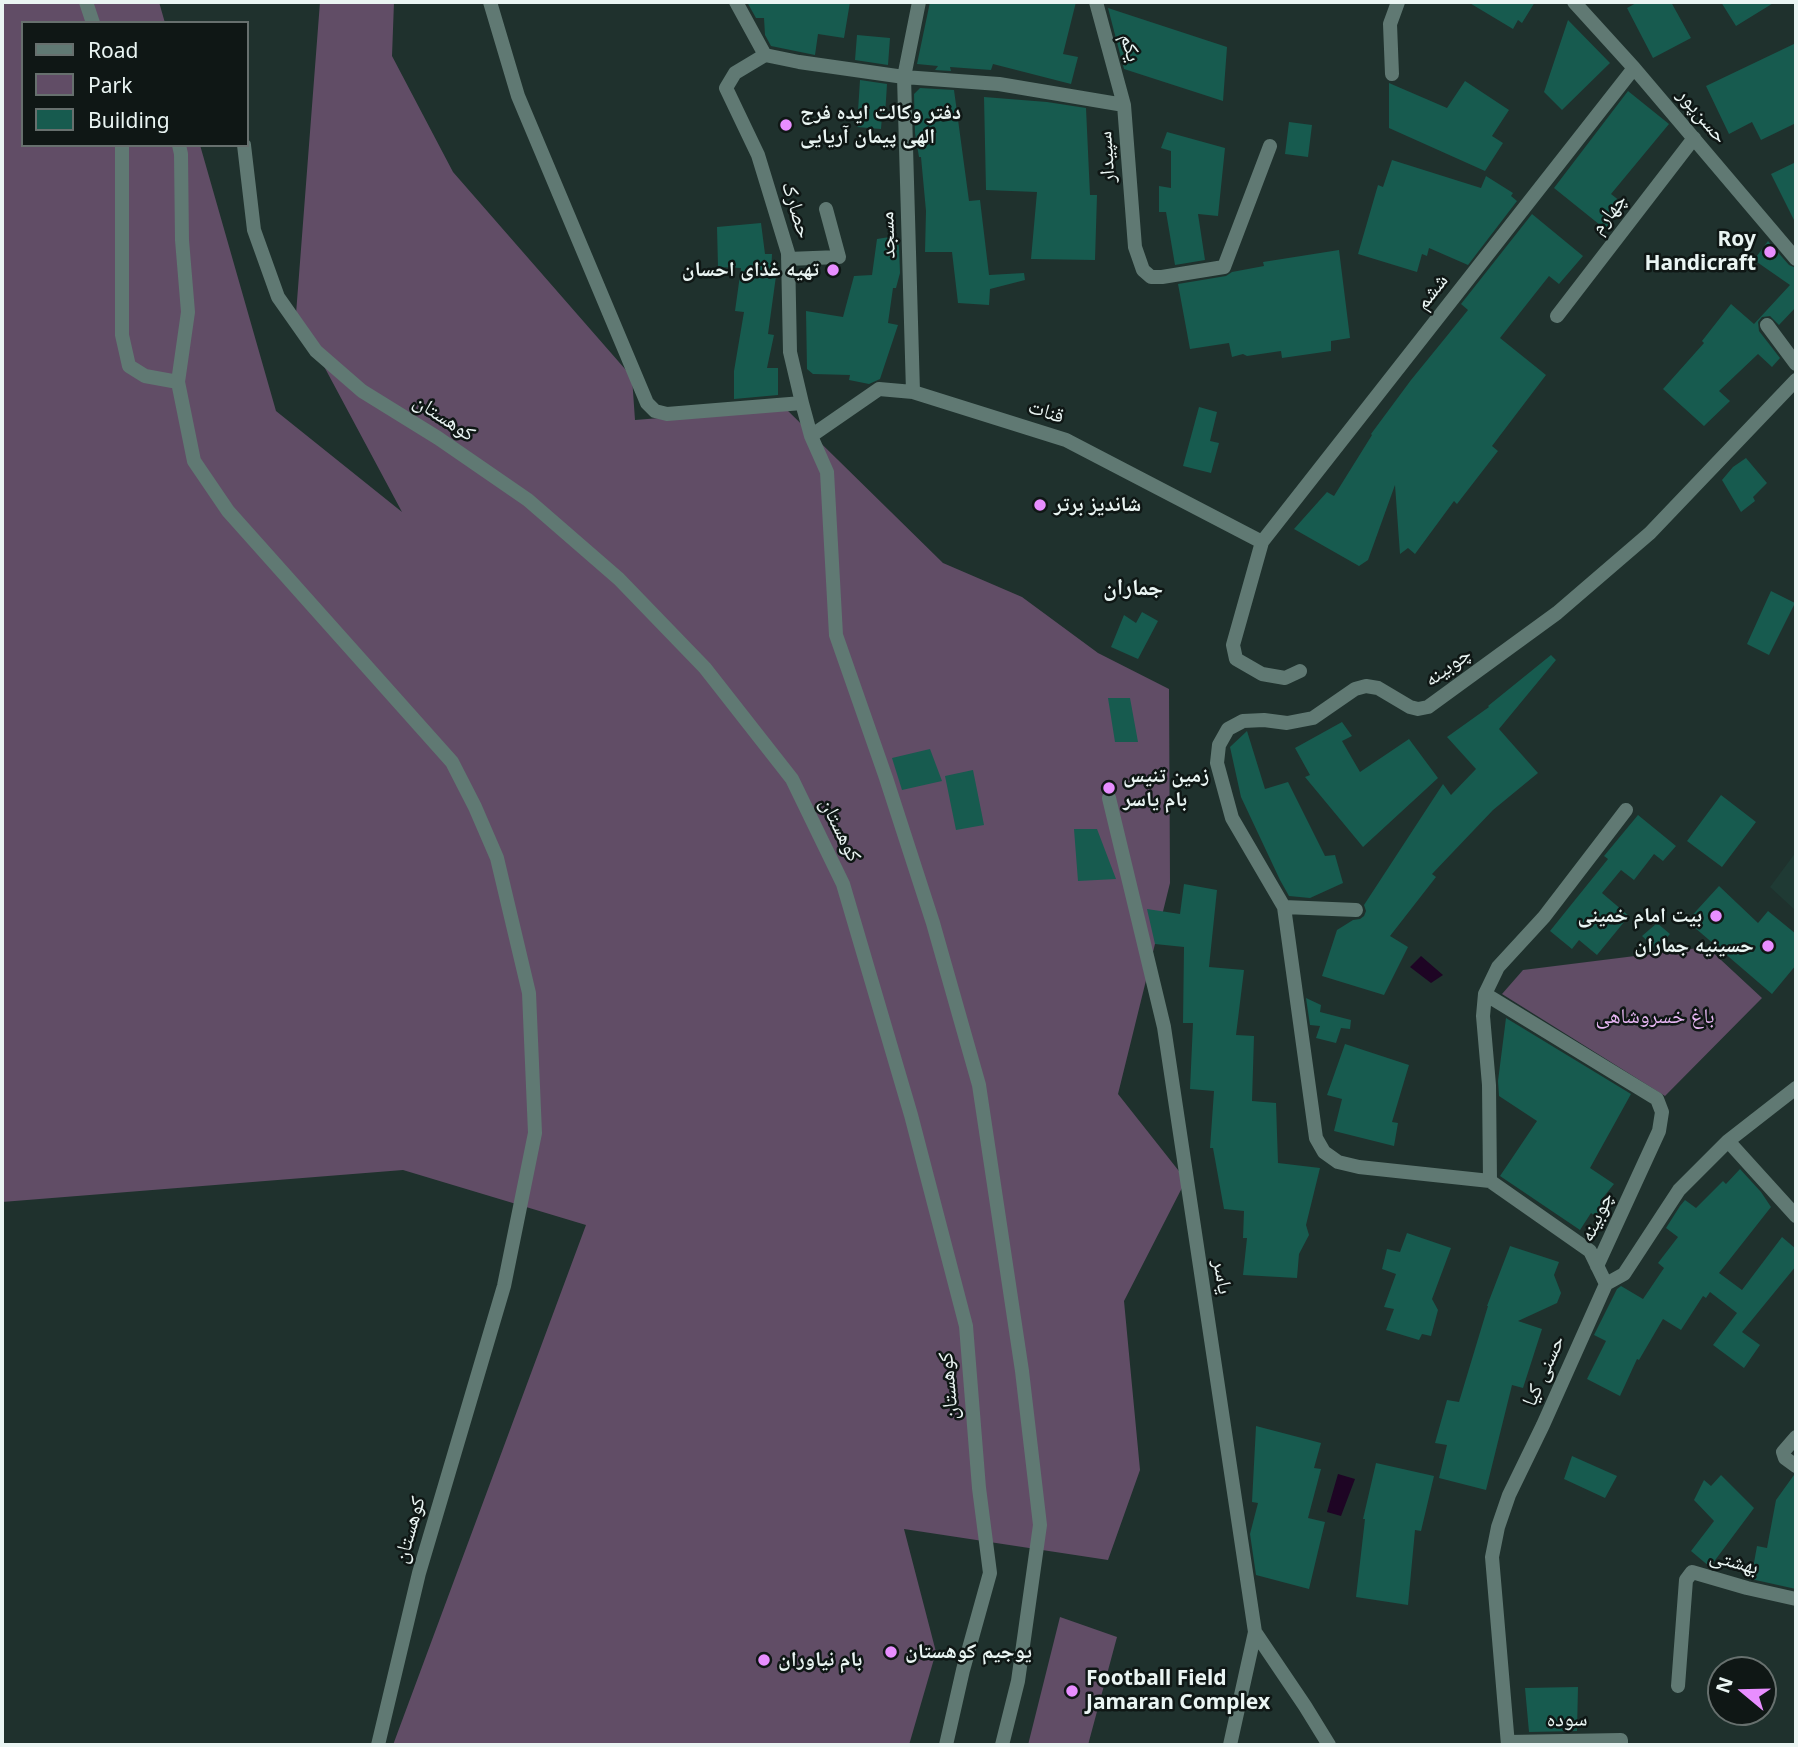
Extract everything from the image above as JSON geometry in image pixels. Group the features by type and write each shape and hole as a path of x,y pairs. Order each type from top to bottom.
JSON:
{"street":[{"path":"86,2 92,21"},
{"path":"490,2 518,96 647,403 655,411 667,414 802,403"},
{"path":"736,2 765,55"},
{"name":"مسجد","path":"913,392 904,77 919,2"},
{"name":"یکم","path":"1096,2 1124,105"},
{"path":"1392,74 1390,24 1398,2"},
{"name":"حسن‌پور","path":"1574,2 1634,68 1796,259"},
{"name":"سپیدار","path":"765,55 904,77 999,84 1124,105 1135,247 1143,270 1151,276 1163,277 1224,267 1270,146"},
{"name":"حصارک","path":"765,55 735,73 726,88 758,155 788,253 790,352 811,436"},
{"name":"ششم","path":"1262,542 1634,68"},
{"name":"چهارم","path":"1557,316 1694,138"},
{"path":"122,147 122,335 129,366 145,376 178,382"},
{"name":"کوهستان","path":"179,147 181,240 188,312 178,382 194,461 228,511 452,762 497,858 529,993 535,1133 504,1286 419,1573 378,1745"},
{"name":"کوهستان","path":"244,147 254,230 278,297 316,351 362,391 438,438 528,500 619,579 705,668 792,779 843,884 911,1115 965,1326 979,1488 990,1573 963,1670 946,1745"},
{"path":"788,259 839,257 827,209"},
{"path":"1767,325 1796,364"},
{"name":"چوبینه","path":"1606,1284 1590,1251 1490,1181 1359,1167 1338,1162 1324,1152 1316,1139 1312,1118 1283,907 1232,818 1217,763 1219,745 1228,729 1243,721 1287,723 1313,718 1355,689 1366,686 1378,688 1410,707 1428,707 1557,613 1650,533 1796,380"},
{"name":"قنات","path":"811,436 879,389 913,392 1066,440 1262,542"},
{"path":"811,436 827,472 836,635 933,923 979,1085 1020,1357 1040,1525 1018,1681 1002,1745"},
{"path":"1262,542 1233,645 1236,659 1262,674 1285,678 1300,671"},
{"name":"یاسر","path":"1109,798 1164,1027 1255,1632 1329,1745"},
{"path":"1490,1181 1489,1085 1482,1016 1485,993 1498,967 1544,916 1626,810"},
{"path":"1283,907 1356,910"},
{"name":"چوبینه","path":"1485,993 1657,1099 1662,1112 1659,1131 1597,1266"},
{"name":"حسنی کیا","path":"1508,1743 1492,1557 1498,1527 1509,1495 1606,1284 1624,1274 1679,1190 1728,1141 1796,1088"},
{"path":"1728,1141 1796,1216"},
{"path":"1796,1437 1783,1452 1785,1458 1796,1466"},
{"name":"بهشتی","path":"1678,1686 1686,1580 1692,1572 1796,1599"},
{"path":"1230,1745 1255,1632"},
{"name":"سوده","path":"1508,1743 1621,1740 1621,1745"}],"shaded area":[{"path":"1796,852 1796,911 1770,887"},
{"path":"1421,956 1443,975 1431,983 1410,967"},
{"path":"1338,1474 1355,1479 1341,1516 1327,1512"}],"green space":[{"path":"2,2 159,2 164,21 21,21 21,147 201,147 276,411 402,512 296,314 320,2 394,2 392,56 453,172 632,377 635,420 785,408 943,563 1022,597 1098,653 1169,689 1170,883 1118,1094 1186,1180 1124,1301 1140,1470 1108,1560 904,1529 936,1652 909,1745 393,1745 586,1225 403,1170 2,1202"},
{"name":"باغ خسروشاهی","path":"1707,947 1762,998 1665,1096 1502,994 1523,970"},
{"name":"Football Field Jamaran Complex","path":"1060,1617 1117,1637 1088,1745 1028,1745"}],"building":[{"path":"747,2 850,2 844,38 818,34 815,55 771,46 765,35 764,18 756,18"},
{"path":"930,2 1076,2 1063,54 1078,57 1071,84 993,64 991,70 950,67 951,71 935,70 938,66 917,64"},
{"path":"1468,2 1535,2 1522,23 1518,20 1513,29"},
{"path":"1638,2 1671,2 1691,38 1653,58 1627,8"},
{"path":"1721,2 1775,2 1736,26"},
{"path":"1108,8 1227,47 1223,101 1124,69"},
{"path":"1568,20 1610,63 1562,110 1544,92"},
{"path":"857,35 890,38 888,65 855,60"},
{"path":"1796,43 1796,123 1761,140 1752,122 1729,134 1706,86"},
{"path":"860,80 887,84 885,116 882,116 881,129 857,127"},
{"path":"1465,81 1509,110 1492,136 1503,143 1485,171 1389,128 1389,83 1447,108"},
{"path":"920,88 954,90 969,201 980,200 989,275 1024,273 1025,280 990,289 989,305 958,303 952,252 925,252 926,211 921,157 915,133 914,94"},
{"path":"1628,91 1669,124 1611,194 1625,205 1605,229 1554,188"},
{"path":"984,97 1086,108 1090,195 1097,195 1095,260 1031,259 1037,192 986,190"},
{"path":"1289,122 1312,125 1308,157 1285,154"},
{"path":"1167,132 1225,148 1218,216 1198,214 1205,260 1175,265 1166,212 1159,212 1159,186 1171,188 1171,151 1161,148"},
{"path":"1392,160 1481,188 1486,176 1513,193 1511,196 1517,201 1468,265 1429,248 1427,256 1422,254 1417,272 1358,254 1378,185 1383,187"},
{"path":"1796,162 1796,224 1771,174"},
{"path":"1532,214 1583,256 1559,284 1549,276 1500,338 1546,375 1492,446 1498,451 1457,504 1454,501 1415,554 1408,548 1400,554 1395,485 1368,560 1359,566 1294,529 1327,492 1334,496 1371,434 1468,310 1461,304"},
{"path":"761,223 765,254 772,254 771,275 776,276 768,334 774,335 767,368 778,368 778,395 734,399 734,371 744,312 735,311 741,268 718,267 717,227"},
{"path":"896,236 900,273 896,288 893,288 888,323 898,325 880,379 869,384 849,380 850,375 813,374 807,369 806,311 843,317 854,276 872,275 877,239"},
{"path":"1768,241 1789,265 1796,268 1796,307 1779,325 1770,316 1762,317 1758,322 1759,331 1780,358 1772,367 1758,354 1719,391 1730,401 1704,426 1663,389 1704,343 1702,341 1731,304 1754,324 1790,285 1754,260"},
{"path":"1339,250 1350,338 1331,341 1331,351 1282,358 1281,351 1232,357 1229,343 1190,349 1178,284 1226,276 1232,272 1264,266 1263,262"},
{"path":"1199,407 1217,412 1210,441 1219,443 1211,473 1183,466"},
{"path":"1746,458 1767,483 1753,497 1755,501 1741,512 1722,480 1733,467"},
{"path":"1771,591 1795,603 1769,655 1747,644"},
{"path":"1142,612 1158,621 1138,659 1111,647 1124,615 1136,623"},
{"path":"1551,655 1556,660 1499,729 1538,773 1493,810 1432,874 1436,877 1390,936 1408,947 1384,995 1322,976 1337,930 1364,916 1364,905 1443,784 1451,795 1476,769 1447,737 1489,707"},
{"path":"1108,698 1130,698 1138,742 1115,742"},
{"path":"1342,722 1352,736 1342,741 1360,772 1409,739 1438,778 1363,847 1305,777 1310,775 1295,748"},
{"path":"1247,731 1265,789 1288,782 1325,856 1335,855 1343,883 1310,898 1289,896 1241,797 1230,747"},
{"path":"930,749 942,781 902,790 892,758"},
{"path":"973,770 984,825 956,830 945,776"},
{"path":"1721,795 1756,822 1722,867 1687,841"},
{"path":"1638,815 1676,846 1663,861 1654,854 1634,880 1621,870 1602,893 1629,916 1597,955 1579,940 1572,949 1550,931 1608,859 1604,856"},
{"path":"1074,829 1097,829 1116,879 1078,881"},
{"path":"1184,884 1217,890 1209,967 1244,970 1236,1035 1254,1036 1252,1101 1276,1103 1278,1163 1320,1168 1306,1225 1309,1235 1299,1254 1297,1278 1243,1275 1247,1238 1243,1238 1244,1211 1224,1209 1213,1148 1210,1148 1214,1091 1190,1089 1193,1023 1183,1023 1184,947 1155,944 1147,909 1180,914"},
{"path":"1719,886 1758,923 1768,911 1796,934 1796,965 1772,994 1687,921"},
{"path":"1657,923 1670,934 1656,949 1642,936"},
{"path":"1306,998 1321,1005 1320,1012 1351,1020 1350,1029 1341,1028 1336,1043 1316,1038 1320,1026 1310,1025"},
{"path":"1506,1018 1631,1094 1590,1168 1614,1184 1601,1200 1606,1203 1596,1217 1591,1213 1580,1230 1500,1176 1537,1121 1499,1096 1498,1081"},
{"path":"1345,1044 1409,1065 1392,1122 1398,1123 1394,1146 1334,1131 1342,1099 1327,1095"},
{"path":"1740,1169 1771,1207 1719,1273 1742,1290 1782,1237 1796,1249 1796,1266 1742,1332 1760,1345 1744,1368 1713,1345 1737,1313 1710,1292 1706,1298 1703,1296 1681,1330 1663,1319 1639,1360 1637,1359 1620,1396 1587,1379 1606,1341 1594,1335 1617,1289 1621,1286 1643,1299 1664,1268 1658,1263 1678,1237 1666,1228 1680,1206 1685,1200 1696,1208 1723,1181 1726,1184"},
{"path":"1407,1233 1451,1248 1432,1299 1438,1310 1431,1336 1422,1334 1419,1340 1386,1330 1394,1309 1384,1307 1396,1274 1382,1269 1387,1249 1400,1252"},
{"path":"1510,1246 1559,1262 1554,1275 1561,1293 1557,1303 1518,1321 1542,1329 1523,1388 1512,1385 1486,1490 1439,1478 1447,1445 1435,1443 1447,1400 1459,1402 1487,1306"},
{"path":"1256,1426 1321,1443 1314,1468 1321,1469 1308,1518 1325,1522 1309,1589 1256,1575 1250,1534 1258,1503 1252,1502"},
{"path":"1572,1456 1617,1476 1605,1498 1564,1479"},
{"path":"1376,1463 1434,1476 1421,1531 1415,1530 1408,1605 1356,1597 1363,1519"},
{"path":"1721,1475 1754,1508 1710,1567 1691,1551 1714,1521 1694,1500 1704,1480 1711,1486"},
{"path":"1794,1475 1796,1589 1751,1579 1757,1546 1767,1548 1776,1500"},
{"path":"1578,1687 1577,1731 1529,1732 1525,1688"}],"place":[{"name":"دفتر وکالت ایده فرج الهی پیمان آریایی","path":"786,125"},
{"name":"Roy Handicraft","path":"1770,252"},
{"name":"تهیه غذای احسان","path":"833,270"},
{"name":"شاندیز برتر","path":"1040,505"},
{"name":"زمین تنیس بام یاسر","path":"1109,788"},
{"name":"بیت امام خمینی","path":"1716,916"},
{"name":"حسینیه جماران","path":"1768,946"},
{"name":"یوجیم کوهستان","path":"891,1652"},
{"name":"بام نیاوران","path":"764,1660"},
{"name":"Football Field Jamaran Complex","path":"1072,1691"}],"district":[{"name":"جماران","path":"1133,588"}]}
